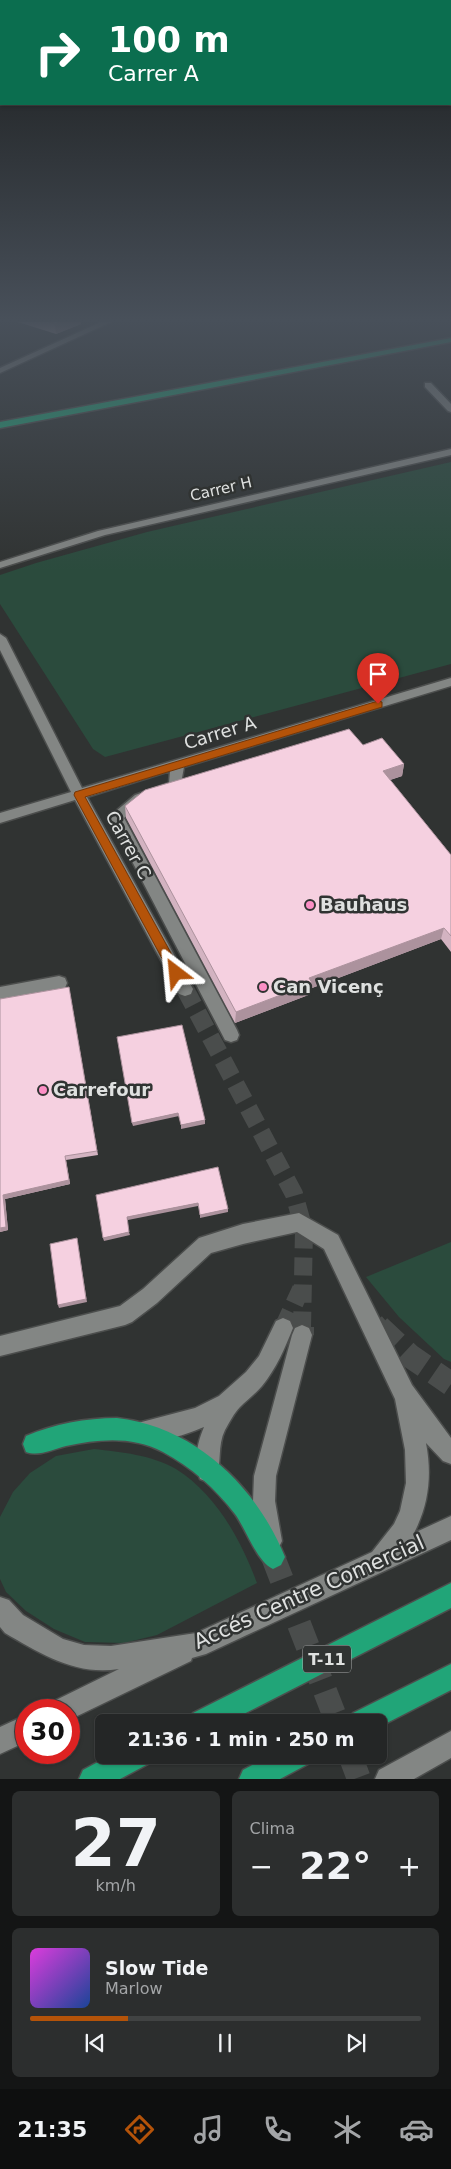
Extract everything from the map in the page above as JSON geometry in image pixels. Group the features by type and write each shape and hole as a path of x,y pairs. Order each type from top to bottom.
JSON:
{"highway":[{"path":"0,425 106,405"},
{"path":"0,416 27,410"},
{"path":"34,1444 75,1433 117,1429 140,1433 165,1442 190,1454 243,1506 259,1530 273,1557"},
{"name":"T-11","path":"218,1714 451,1595"},
{"path":"378,1714 451,1677"},
{"path":"92,1779 121,1764"},
{"path":"252,1779 281,1764"}],"street":[{"name":"Carrer H","path":"0,565 102,533 451,452"},
{"name":"Carrer C","path":"0,638 79,795 185,989"},
{"name":"Carrer A","path":"0,818 451,682"},
{"path":"178,765 176,786 140,798 116,817 231,1035"},
{"path":"0,994 59,983"},
{"path":"0,1346 124,1315 150,1296 206,1245 226,1238 299,1222 331,1242 404,1393 438,1441 451,1453"},
{"path":"140,1433 178,1427 214,1412 235,1397 252,1380 292,1331 265,1476 266,1525 273,1557"},
{"path":"380,1562 402,1531 413,1511 418,1491 418,1457 404,1393"},
{"path":"208,1471 206,1459 208,1446 221,1417 235,1397"},
{"name":"Accés Centre Comercial","path":"0,1609 14,1624 39,1639 59,1650 84,1657 111,1658 197,1645 451,1528"},
{"path":"80,1702 197,1645"},
{"path":"0,1741 15,1734"},
{"path":"388,1779 451,1744"}],"green space":[{"path":"451,462 451,664 105,757 93,749 0,604 0,575 36,563 147,532"},
{"path":"451,1242 451,1362 444,1359 399,1317 366,1277"},
{"path":"94,1449 115,1451 157,1460 176,1469 190,1479 203,1491 226,1519 251,1567 257,1583 157,1635 124,1643 85,1642 54,1629 26,1611 6,1592 0,1579 0,1517 13,1492 30,1473 56,1456"}],"building":[{"name":"Bauhaus","path":"349,729 363,745 382,738 404,764 383,771 451,855 451,936 444,928 309,978 312,983 236,1012 125,806 145,790"},
{"name":"Carrefour","path":"69,987 97,1151 65,1156 69,1180 3,1195 6,1227 0,1228 0,999"},
{"path":"182,1025 205,1120 181,1125 178,1113 132,1123 117,1037"},
{"path":"218,1167 228,1209 200,1215 198,1203 127,1217 129,1232 103,1238 96,1195"},
{"path":"77,1238 86,1299 58,1305 50,1244"}],"tunnel":[{"path":"185,989 294,1194 304,1230 302,1328"},
{"path":"283,1328 301,1289"},
{"path":"375,1322 380,1328"},
{"path":"302,1328 302,1335"},
{"path":"380,1328 410,1356 451,1384"},
{"path":"273,1557 334,1714"},
{"path":"353,1764 359,1779"}],"place":[{"name":"Bauhaus","path":"310,905"},
{"name":"Can Vicenç","path":"263,987"},
{"name":"Carrefour","path":"43,1090"}],"route":[{"path":"176,973 79,795 378,704"}]}
